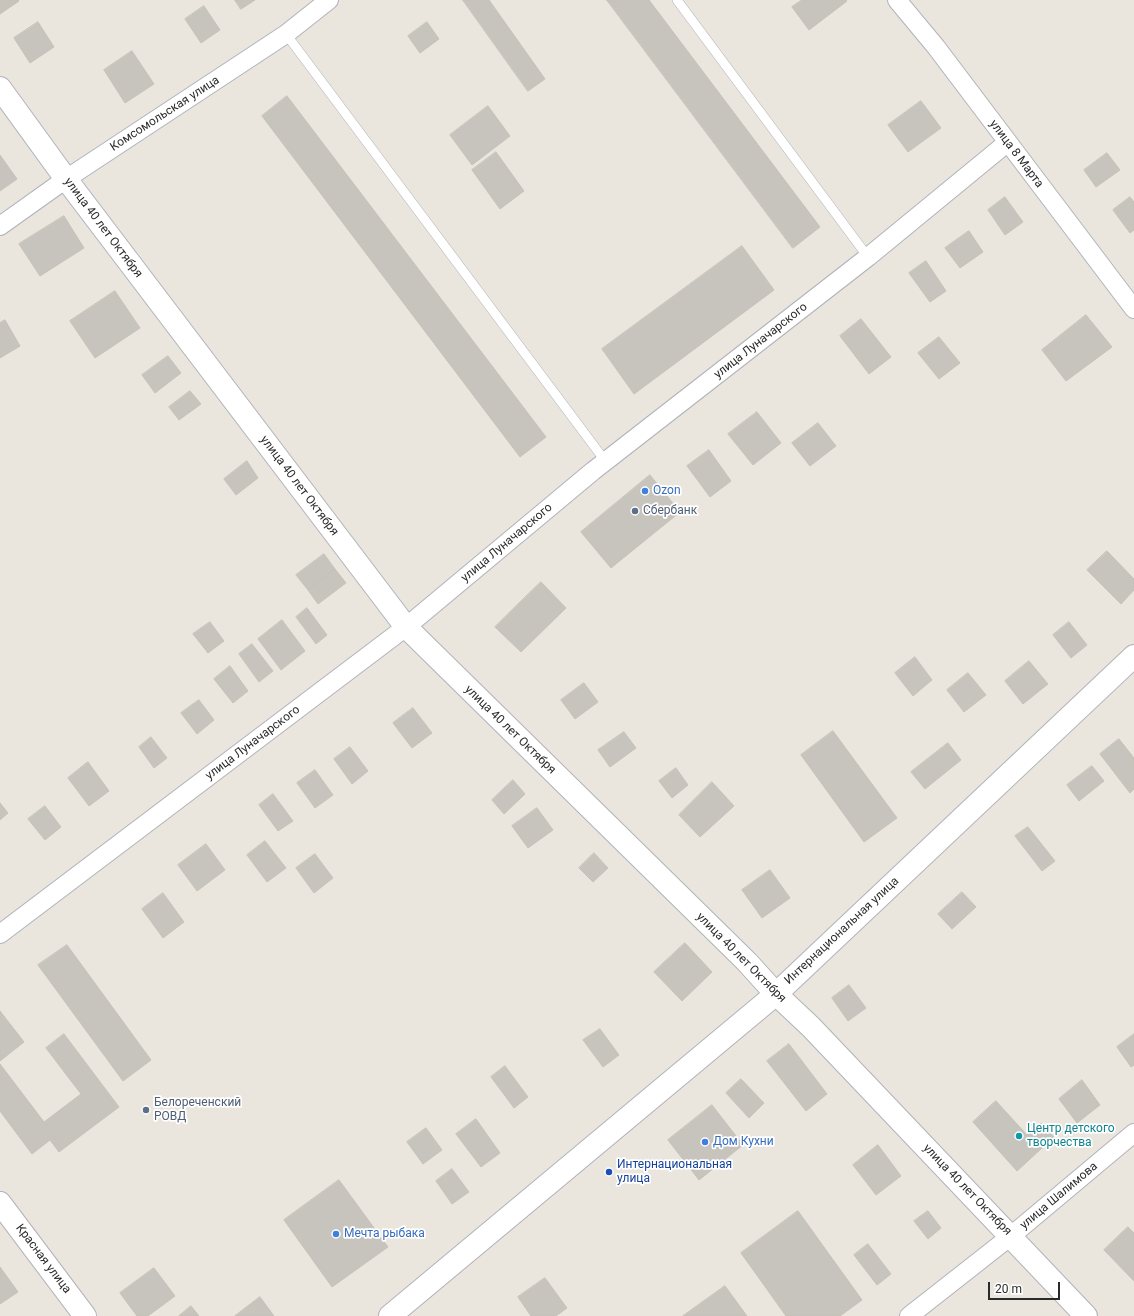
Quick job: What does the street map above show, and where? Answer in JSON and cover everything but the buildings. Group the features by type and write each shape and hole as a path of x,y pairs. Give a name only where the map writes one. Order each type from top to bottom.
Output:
{"street":[{"name":"Комсомольская улица","path":"0,226 66,179 286,34 329,0"},
{"name":"улица 8 Марта","path":"897,0 936,47 1134,309"},
{"name":"улица 40 лет Октября","path":"0,88 66,179 406,627 736,951 776,994 811,1027 1086,1316"},
{"name":"улица Луначарского","path":"0,934 406,627 593,471 868,257 1008,142"},
{"name":"Интернациональная улица","path":"390,1316 776,994 1134,656"},
{"name":"улица Шалимова","path":"908,1316 1011,1236 1134,1133"},
{"name":"Красная улица","path":"0,1203 85,1316"}],"lane":[{"path":"677,0 868,257"},
{"path":"286,34 606,462"}],"place":[{"name":"Ozon","path":"645,491"},
{"name":"Сбербанк","path":"635,511"},
{"name":"Белореченский РОВД","path":"146,1110"},
{"name":"Центр детского творчества","path":"1019,1136"},
{"name":"Дом Кухни","path":"705,1142"},
{"name":"Интернациональная улица","path":"609,1172"},
{"name":"Мечта рыбака","path":"336,1234"}]}
